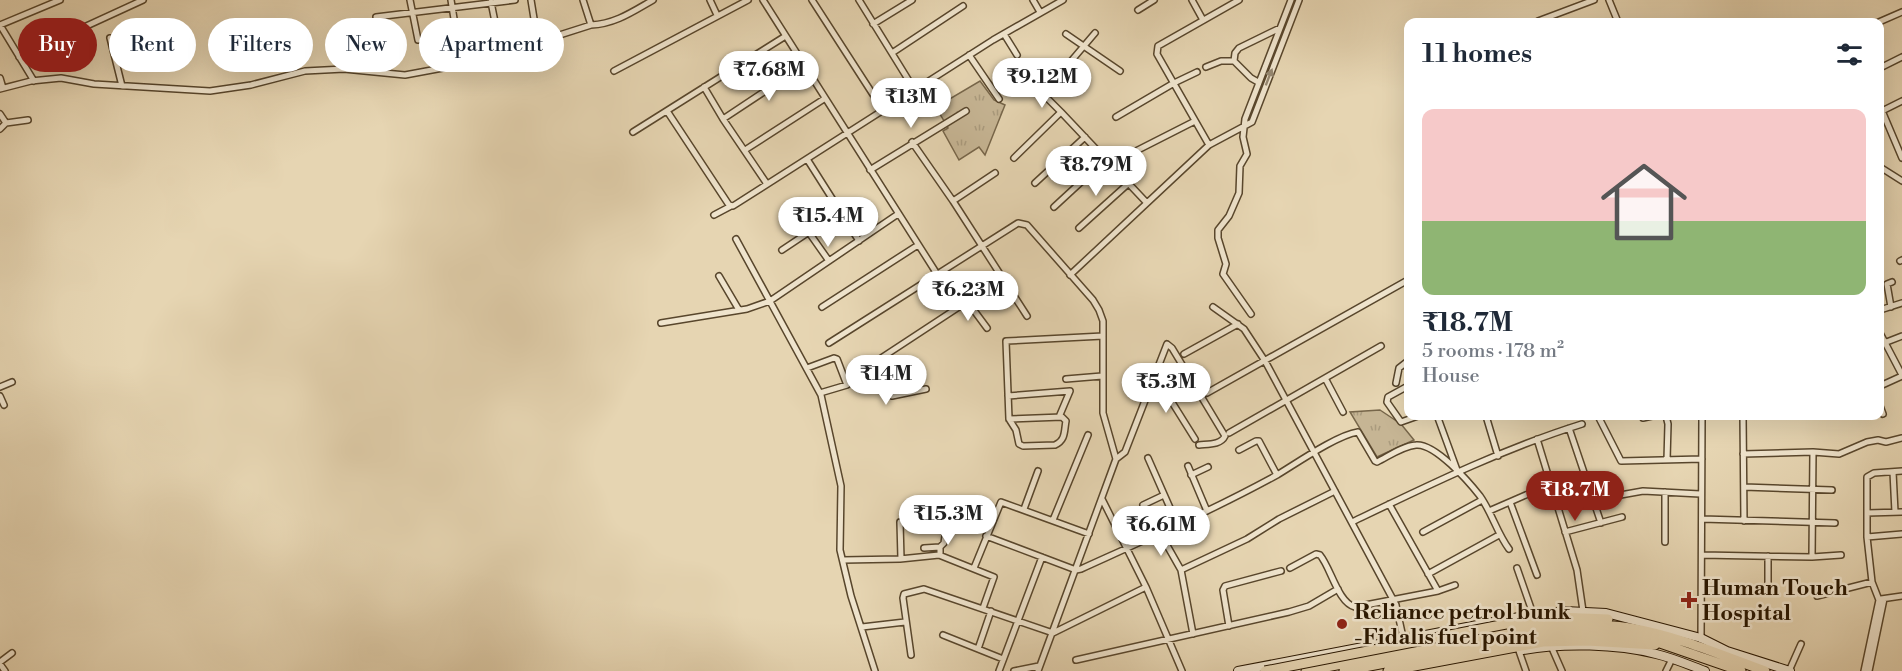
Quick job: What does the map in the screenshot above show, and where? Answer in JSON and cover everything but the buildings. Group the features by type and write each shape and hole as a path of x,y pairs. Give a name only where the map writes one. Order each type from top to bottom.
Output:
{"highway":[{"path":"1265,671 1506,624 1549,618 1592,618 1638,625 1662,634"},
{"path":"1306,671 1524,628 1569,624 1607,625 1646,631 1765,671"},
{"path":"1344,671 1525,636 1585,632 1614,634 1653,641 1741,671"},
{"path":"1388,671 1571,640 1634,645 1660,644"}],"street":[{"path":"18,55 0,25 60,0"},
{"path":"97,21 143,0"},
{"path":"410,0 418,40"},
{"path":"451,0 453,18"},
{"path":"376,17 515,0"},
{"path":"531,0 534,18"},
{"path":"583,0 591,25"},
{"path":"0,78 1,88 61,78 94,84 210,91 251,85 305,71 344,69 405,75 475,62 591,25 616,21 653,0"},
{"path":"710,0 717,15"},
{"path":"614,71 748,0"},
{"path":"763,0 784,37 849,133 937,274"},
{"path":"812,0 883,110"},
{"path":"859,0 914,89"},
{"path":"873,24 912,0"},
{"path":"1034,0 1040,12"},
{"path":"714,215 849,133 969,55 1063,0"},
{"path":"1138,10 1154,0"},
{"path":"1192,0 1203,20"},
{"path":"1209,145 1156,49 1158,45 1239,0"},
{"path":"1546,18 1594,0"},
{"path":"1609,0 1616,18"},
{"path":"1251,314 1223,274 1226,262 1218,233 1220,226 1229,216 1239,193 1240,166 1247,154 1244,128 1258,82 1280,28 1296,1"},
{"path":"1070,275 1209,145 1252,122 1296,1"},
{"path":"491,2 494,18"},
{"path":"892,53 963,6"},
{"path":"1884,20 1902,12"},
{"path":"1234,61 1235,53 1239,48 1280,28"},
{"path":"1043,94 1095,33"},
{"path":"1004,34 1017,55"},
{"path":"1066,34 1120,71"},
{"path":"633,132 784,37"},
{"path":"969,55 999,99"},
{"path":"1884,66 1902,57"},
{"path":"1206,67 1221,61 1234,61 1258,82"},
{"path":"723,119 803,66"},
{"path":"28,72 34,81"},
{"path":"118,72 122,86"},
{"path":"1116,117 1197,72"},
{"path":"704,87 767,184"},
{"path":"1038,89 1147,203"},
{"path":"745,150 825,99"},
{"path":"1884,108 1902,101"},
{"path":"667,111 731,206"},
{"path":"870,170 912,142 966,111"},
{"path":"1014,158 1061,112"},
{"path":"0,114 6,123"},
{"path":"1884,119 1902,158"},
{"path":"0,129 6,123 28,120"},
{"path":"1131,153 1195,121"},
{"path":"1035,183 1085,137"},
{"path":"912,142 982,244 1027,316"},
{"path":"807,159 859,241"},
{"path":"1054,207 1106,159"},
{"path":"1884,169 1902,181"},
{"path":"953,201 994,173"},
{"path":"1079,228 1128,183"},
{"path":"791,207 829,261"},
{"path":"660,323 739,310 770,301 898,214"},
{"path":"829,343 982,244 1017,223 1023,223 1099,310 1103,321 1104,336 1103,413 1116,459"},
{"path":"782,250 809,232"},
{"path":"736,239 820,388 841,486 840,550 851,596 875,671"},
{"path":"822,308 918,245"},
{"path":"719,276 739,310"},
{"path":"926,389 892,396 887,394 869,366 1003,278"},
{"path":"1207,393 1404,282"},
{"path":"1890,307 1887,284 1893,282"},
{"path":"967,301 987,328"},
{"path":"1884,309 1902,303"},
{"path":"1213,307 1238,324 1252,340 1287,400 1396,605 1405,650"},
{"path":"1184,354 1238,324"},
{"path":"1009,419 1065,418 1064,437 1060,443 1023,446 1019,444 1016,430 1009,419 1006,340 1104,336"},
{"path":"1884,384 1902,376 1884,343 1902,336"},
{"path":"1014,671 1039,668 1116,459 1125,452 1167,344 1172,348 1225,435 1216,443 1199,445"},
{"path":"1229,433 1381,346"},
{"path":"807,368 834,358 837,359 847,385 820,388"},
{"path":"1396,382 1399,368 1404,364"},
{"path":"1155,375 1195,439"},
{"path":"1066,379 1102,376"},
{"path":"1325,378 1343,412"},
{"path":"0,387 12,381"},
{"path":"1404,388 1388,397 1387,402 1401,422 1407,420"},
{"path":"1008,396 1070,391 1059,417"},
{"path":"0,396 4,405"},
{"path":"1439,420 1458,471"},
{"path":"1487,420 1498,456"},
{"path":"1600,420 1621,461 1702,459"},
{"path":"1667,420 1667,460"},
{"path":"1701,642 1702,420"},
{"path":"1743,420 1744,521"},
{"path":"1352,522 1458,471 1537,439 1582,424"},
{"path":"1569,428 1601,523"},
{"path":"986,536 1076,570 1178,526 1277,475 1315,452 1358,432 1377,462 1408,446 1419,444 1435,451 1458,471 1482,500 1499,536 1509,549"},
{"path":"1053,520 1088,435"},
{"path":"1743,454 1839,454 1868,442 1878,440 1886,442 1902,438"},
{"path":"1537,439 1577,570 1583,611"},
{"path":"1239,450 1258,441 1277,475"},
{"path":"1812,557 1813,453"},
{"path":"1148,459 1178,526"},
{"path":"1188,466 1207,511"},
{"path":"1191,475 1208,467"},
{"path":"1023,509 1038,471"},
{"path":"1869,671 1881,599 1872,582 1867,537 1867,477 1874,473 1902,471"},
{"path":"1893,472 1895,512"},
{"path":"1489,511 1551,484"},
{"path":"1744,487 1832,490"},
{"path":"1181,570 1247,539 1279,519 1335,491"},
{"path":"1615,496 1643,491 1700,494"},
{"path":"1665,492 1665,542"},
{"path":"1143,505 1164,495"},
{"path":"1102,499 1146,587 1182,671"},
{"path":"1423,532 1482,500"},
{"path":"974,568 1001,502 1089,534"},
{"path":"1510,502 1536,575"},
{"path":"1389,504 1437,591"},
{"path":"1867,513 1902,512"},
{"path":"1565,532 1622,517"},
{"path":"1702,519 1834,523"},
{"path":"900,522 901,559"},
{"path":"940,555 947,522"},
{"path":"1161,533 1181,570 1193,633"},
{"path":"1867,537 1902,534"},
{"path":"1428,574 1499,536"},
{"path":"924,548 940,547"},
{"path":"1290,568 1316,554 1320,555 1338,589 1349,605 1355,607 1437,591 1455,585"},
{"path":"843,560 901,559 940,555 994,577 983,608"},
{"path":"1702,555 1812,557 1841,555"},
{"path":"1768,556 1768,586"},
{"path":"999,671 1042,557"},
{"path":"1517,568 1533,614"},
{"path":"1229,626 1223,590 1225,586 1281,571"},
{"path":"1817,596 1872,582"},
{"path":"911,655 905,622 904,594 924,589 1053,633 1146,587"},
{"path":"1076,660 1309,606 1338,589"},
{"path":"1881,599 1902,596"},
{"path":"1864,671 1881,599"},
{"path":"978,649 992,611"},
{"path":"1238,671 1533,614 1583,611 1633,618 1790,671 1801,644"},
{"path":"862,627 905,622"},
{"path":"943,634 1004,659"},
{"path":"1657,654 1660,644"},
{"path":"1551,646 1562,671"},
{"path":"1412,671 1515,649 1551,646 1598,647 1657,654 1705,671"},
{"path":"1515,649 1526,671"},
{"path":"5,671 0,663 12,653"},
{"path":"1666,671 1672,659"}],"green space":[{"path":"980,81 994,100 1005,105 985,155 979,147 959,160 943,131 948,128 936,107"},
{"path":"1380,410 1401,424 1414,440 1377,457 1350,412"}],"place":[{"name":"Human Touch Hospital","path":"1689,600"},
{"name":"Reliance petrol bunk -Fidalis fuel point","path":"1342,624"}]}
